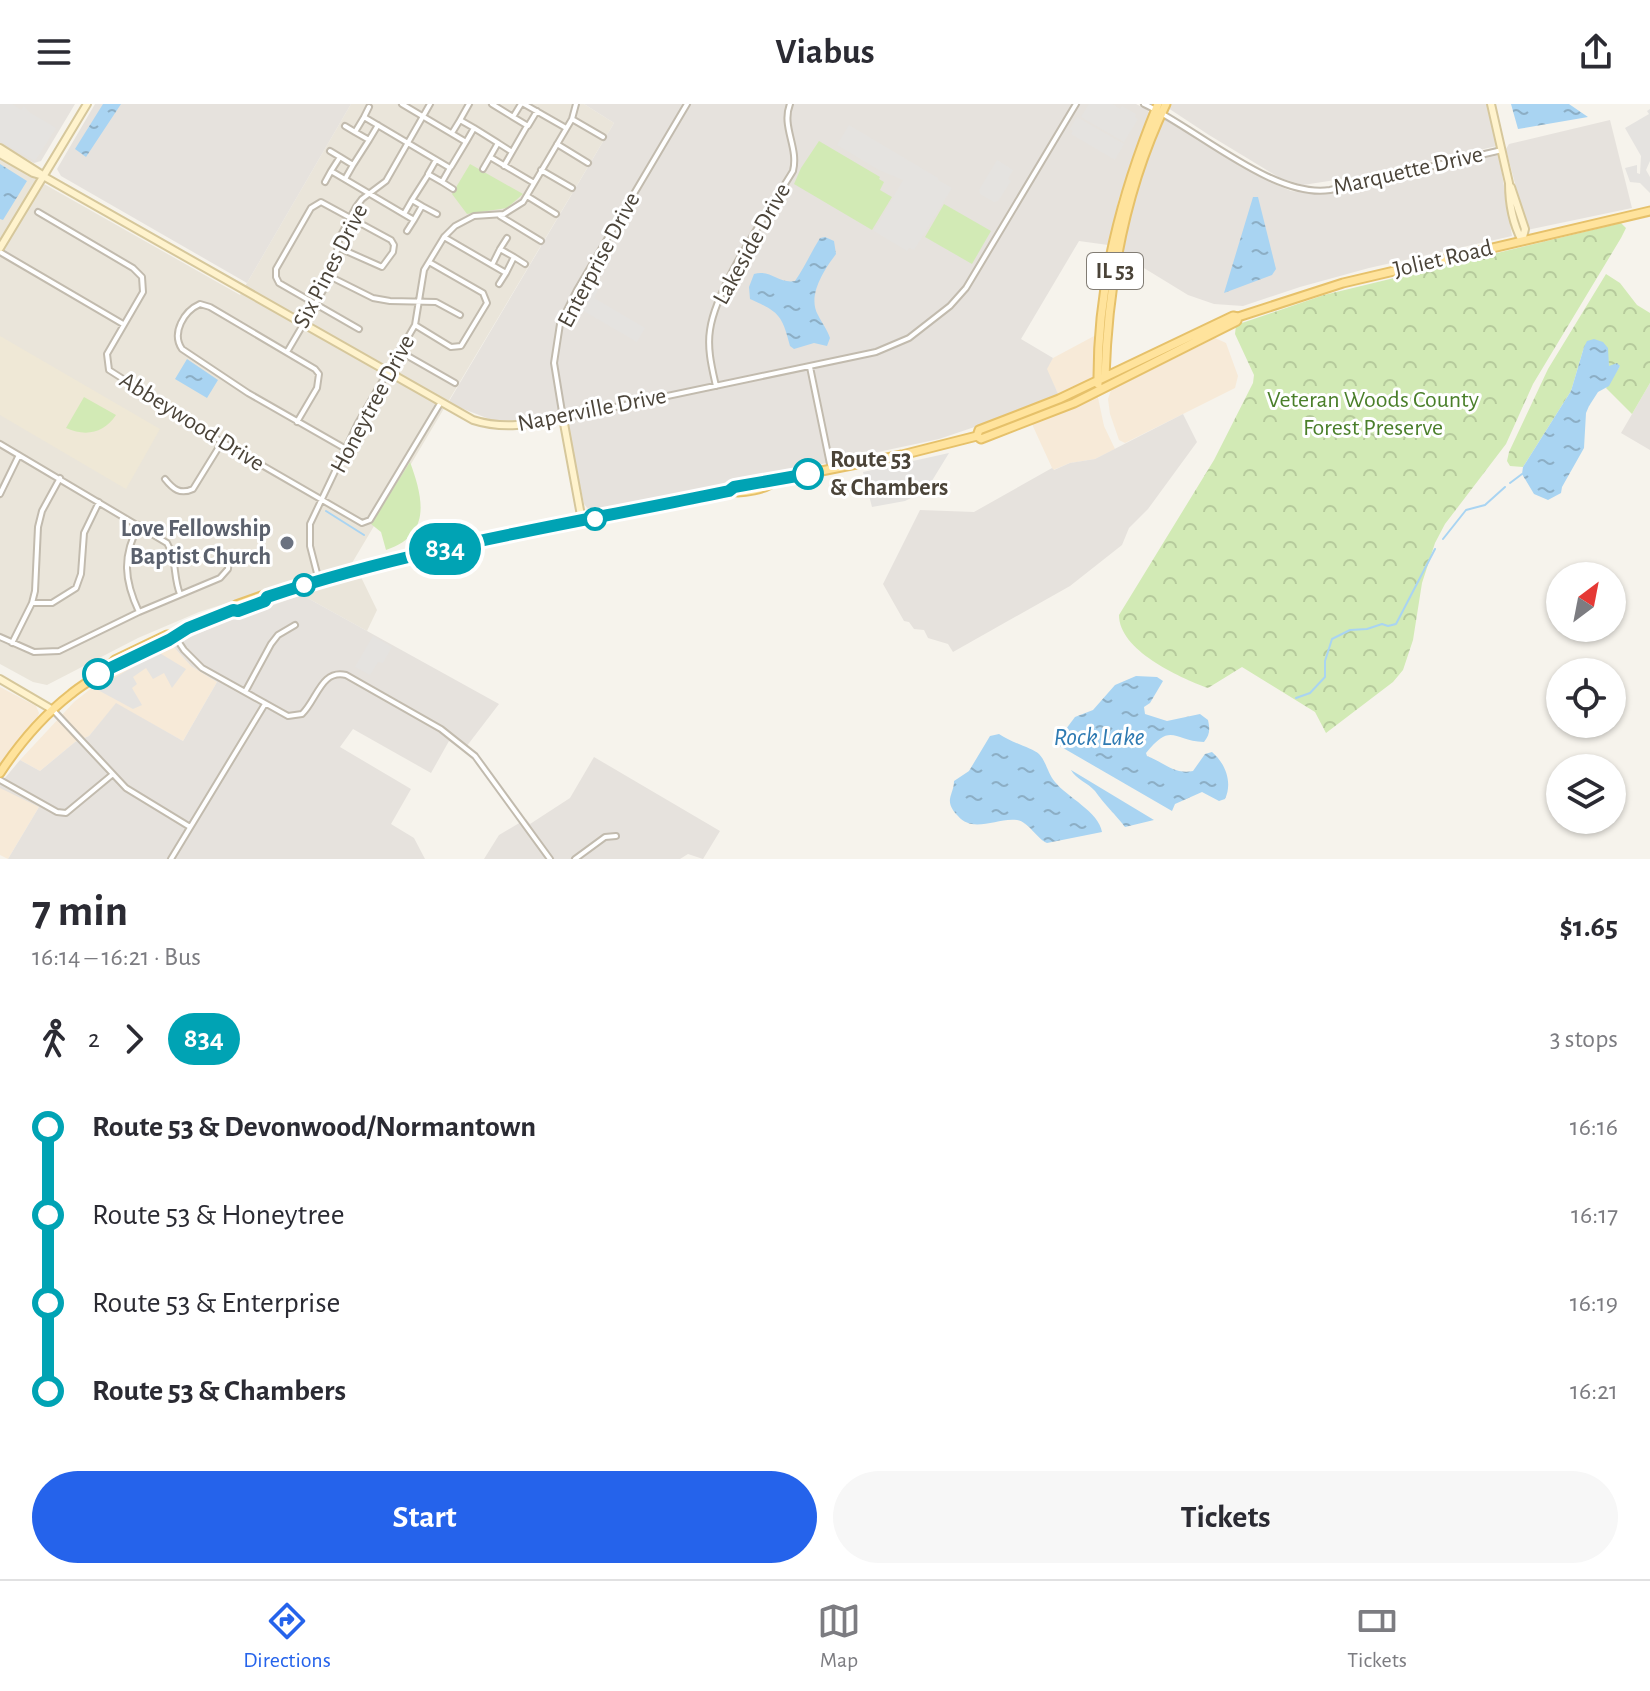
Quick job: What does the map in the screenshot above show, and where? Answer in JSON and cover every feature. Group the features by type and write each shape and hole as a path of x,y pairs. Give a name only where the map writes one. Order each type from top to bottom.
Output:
{"main road":[{"name":"IL 53","path":"1101,389 1122,232 1159,109 1166,104"},
{"name":"Joliet Road","path":"977,436 979,430 1047,404 1233,316 1343,283 1650,211"},
{"name":"Joliet Road","path":"0,773 53,710 70,694 110,667 118,666 174,635 233,610 265,601 267,597 397,560 729,491 734,487 773,478 776,480 831,469 977,436 981,439 1019,426 1101,389 1237,321 1238,317"}],"street":[{"path":"87,104 0,250 123,324"},
{"path":"402,104 466,142"},
{"name":"Six Pines Drive","path":"287,352 331,277 337,247 351,217 362,199 386,181 430,104"},
{"path":"452,133 469,104"},
{"path":"492,104 528,126"},
{"path":"513,117 523,104 566,128"},
{"name":"Honeytree Drive","path":"319,581 309,535 310,524 346,449 415,325 423,276 429,262 444,237 455,226 467,218 514,209 527,196 572,119 576,104"},
{"name":"Enterprise Drive","path":"582,521 554,363 561,323 577,290 687,104"},
{"name":"Lakeside Drive","path":"716,386 710,350 714,312 723,290 793,171 795,155 785,116 790,104"},
{"name":"Naperville Drive","path":"0,151 473,420 500,426 519,426 810,367 883,349 909,338 950,306 977,273 1076,104"},
{"name":"Marquette Drive","path":"1144,104 1159,109 1277,182 1307,190 1330,190 1502,150"},
{"path":"1491,104 1509,183 1525,229 1522,241"},
{"path":"355,132 369,107"},
{"path":"504,166 537,111"},
{"path":"364,117 450,168"},
{"path":"572,119 603,137"},
{"path":"460,120 512,152"},
{"path":"345,179 378,125"},
{"path":"345,126 369,140"},
{"path":"442,182 474,128"},
{"path":"483,169 498,143"},
{"path":"557,144 588,163"},
{"path":"330,151 353,165"},
{"path":"325,182 340,157"},
{"path":"490,157 534,183"},
{"path":"404,214 436,160"},
{"path":"541,170 572,188"},
{"path":"331,171 414,220"},
{"path":"428,174 453,189"},
{"path":"527,196 556,214"},
{"path":"412,200 437,214"},
{"path":"337,247 377,267 387,263 394,245 391,240 327,204 315,203 276,269 276,277 279,283 359,329"},
{"path":"407,231 422,206"},
{"name":"Abbeywood Drive","path":"38,212 144,275 143,292 107,354 109,370 222,442 366,523 441,402"},
{"path":"498,214 541,241"},
{"path":"444,237 506,273"},
{"path":"492,265 507,238"},
{"path":"500,249 525,264"},
{"path":"499,284 514,257"},
{"path":"415,325 451,347 461,346 487,301 483,293 429,262"},
{"path":"331,277 373,298 436,302 460,315"},
{"path":"297,422 317,388 319,374 310,365 210,307 200,304 190,309 178,330 178,342 182,349 248,393 297,422 346,449"},
{"path":"399,351 455,383"},
{"path":"810,367 831,469"},
{"path":"165,479 178,492 193,489 222,442"},
{"path":"0,444 167,543 172,552 174,576 180,594"},
{"path":"0,494 19,455"},
{"path":"12,643 35,591 38,527 42,511 60,478"},
{"path":"32,603 52,603 76,588 81,574 84,533 99,502"},
{"path":"139,525 127,552 129,587 139,612"},
{"path":"0,637 34,652 59,651 139,612 220,578 228,569 229,558"},
{"path":"245,692 278,635 295,625"},
{"path":"174,635 193,660 288,716 302,714 330,675 346,675 441,729 475,756 550,859"},
{"path":"0,679 53,710 134,794 190,827"},
{"path":"171,859 265,704"},
{"path":"0,780 57,812 66,813 113,774"},
{"path":"575,859 605,837 616,836"}],"shaded area":[{"path":"0,104 75,104 41,161 34,163 0,145"},
{"path":"0,104 12,104 21,110 24,106 56,128 35,161 0,141"},
{"path":"95,104 351,104 247,283 61,176 57,169"},
{"path":"351,104 584,104 614,123 352,563 199,612 138,638 47,685 33,682 0,664 0,159 240,295"},
{"path":"584,104 1136,104 1148,110 1150,116 1119,198 1108,245 1079,241 1021,339 1053,358 1047,369 1059,396 939,439 596,512 584,504 567,426 552,414 515,421 492,420 448,403 614,123"},
{"path":"1089,104 1112,104 1120,109 1122,106 1136,114 1138,119 1124,142 1081,117"},
{"path":"1170,104 1487,104 1497,146 1374,174 1303,185 1280,178 1209,135 1168,108"},
{"path":"1650,109 1650,161 1646,170 1650,177 1650,193 1640,183 1630,182 1625,168 1637,165 1637,173 1640,174 1641,156 1625,128 1649,114 1647,111"},
{"path":"1077,117 1124,144 1115,160 1071,134 1073,131 1070,129"},
{"path":"1162,118 1272,183 1291,191 1315,194 1334,193 1499,155 1512,236 1369,268 1243,306 1214,304 1188,295 1121,254 1140,177"},
{"path":"1610,120 1632,208 1527,230 1506,149 1509,144"},
{"path":"849,125 952,188 914,250 909,248 907,251 874,231 903,180 879,170 837,145"},
{"path":"997,160 1013,170 1008,179 1011,181 998,201 994,202 980,194 979,190"},
{"path":"592,285 599,288 594,298 645,328 637,342 582,310 579,306"},
{"path":"1096,335 1093,378 1059,396 1046,369 1053,358"},
{"path":"0,336 160,429 126,489 0,415"},
{"path":"1215,338 1226,343 1238,376 1235,388 1125,443 1119,440 1110,414 1108,399 1111,390"},
{"path":"1650,383 1650,450 1621,433"},
{"path":"1097,393 1104,426 1115,449 1095,459 1070,463 1053,470 1031,422"},
{"path":"1183,414 1197,442 1148,509 1129,528 1122,545 1070,586 953,652 948,644 928,638 924,630 914,629 904,621 883,584 920,510 974,512 1052,468 1095,459"},
{"path":"949,453 930,484 915,496 872,507 863,472"},
{"path":"360,575 377,610 367,631 302,595"},
{"path":"302,595 499,704 463,751 449,741 431,773 353,729 340,747 411,789 391,824 414,838 425,859 8,859 39,807 0,788 20,760 40,771 75,742 89,736 116,703 183,741 217,682 191,666 172,645 225,622"},
{"path":"373,636 392,647 383,663 378,662 370,675 355,667"},
{"path":"172,645 191,666 217,682 183,741 116,704 89,736 75,742 40,771 20,760 74,702 93,687 118,670"},
{"path":"158,652 186,669 172,688 164,673 153,679 146,668 133,677 137,684 132,688 142,705 133,709 96,689"},
{"path":"0,687 36,706 39,713 0,763"},
{"path":"594,757 720,831 703,859 688,854 680,859 484,859 499,835 526,819 530,824 570,798"},
{"path":"0,788 39,807 8,859 0,855"}],"green space":[{"path":"819,141 884,182 880,190 892,197 872,230 794,184"},
{"path":"470,164 523,194 507,208 467,214 452,194"},
{"path":"944,204 991,231 972,264 925,237"},
{"name":"Veteran Woods County Forest Preserve","path":"1621,223 1626,228 1621,238 1533,384 1506,444 1445,524 1435,543 1422,583 1413,640 1403,670 1393,682 1326,733 1315,712 1242,667 1208,688 1152,660 1129,640 1119,615 1214,460 1253,383 1254,375 1235,334 1236,325 1324,295"},
{"path":"1606,274 1620,283 1637,305 1650,313 1650,383 1632,414 1606,388 1620,366 1609,366 1608,361 1584,347 1571,391 1523,467 1510,466 1507,461 1509,452 1548,369"},
{"path":"84,397 116,415 106,426 94,432 66,428"},
{"path":"410,462 420,503 417,526 401,543 386,550 381,532 371,524"}],"water":[{"path":"103,104 121,104 86,157 75,149"},
{"path":"1511,104 1569,104 1588,117 1518,129"},
{"path":"0,164 27,181 3,220 0,219"},
{"path":"1253,197 1258,197 1276,269 1272,275 1224,293"},
{"path":"820,238 834,241 836,254 822,275 814,300 830,338 827,346 814,343 794,349 778,316 750,299 749,287 754,274 760,273 795,281"},
{"path":"1594,339 1608,348 1609,366 1617,363 1620,366 1609,386 1598,392 1589,406 1584,448 1561,493 1548,500 1534,494 1522,474 1523,467 1571,391 1587,341"},
{"path":"187,359 218,380 207,398 175,379"},
{"name":"Rock Lake","path":"1136,676 1157,677 1163,681 1150,703 1144,707 1145,714 1167,721 1200,714 1208,720 1209,726 1204,742 1168,735 1155,743 1146,753 1147,756 1175,770 1187,772 1193,771 1205,754 1212,752 1226,773 1228,786 1225,799 1219,801 1202,792 1175,804 1172,811 1058,745 1057,741 1075,717 1093,710 1115,685"},
{"path":"999,734 1039,754 1055,782 1089,811 1102,832 1047,843 1017,820 971,824 958,816 950,802 954,781 969,771 990,736"},
{"path":"1071,770 1154,820 1125,827 1095,791"}],"waterway":[{"path":"1510,483 1522,474"},
{"path":"1443,539 1466,510 1485,505 1505,487"},
{"path":"326,511 364,535"},
{"path":"1296,698 1310,693 1325,677 1325,661 1332,639 1350,630 1396,624 1435,549"}],"bus line":[{"name":"834","path":"98,674 211,619 343,573 729,491 734,487 773,478 808,474"}],"place":[{"name":"Route 53 & Chambers","path":"808,474"},
{"name":"Love Fellowship Baptist Church","path":"287,543"}]}
